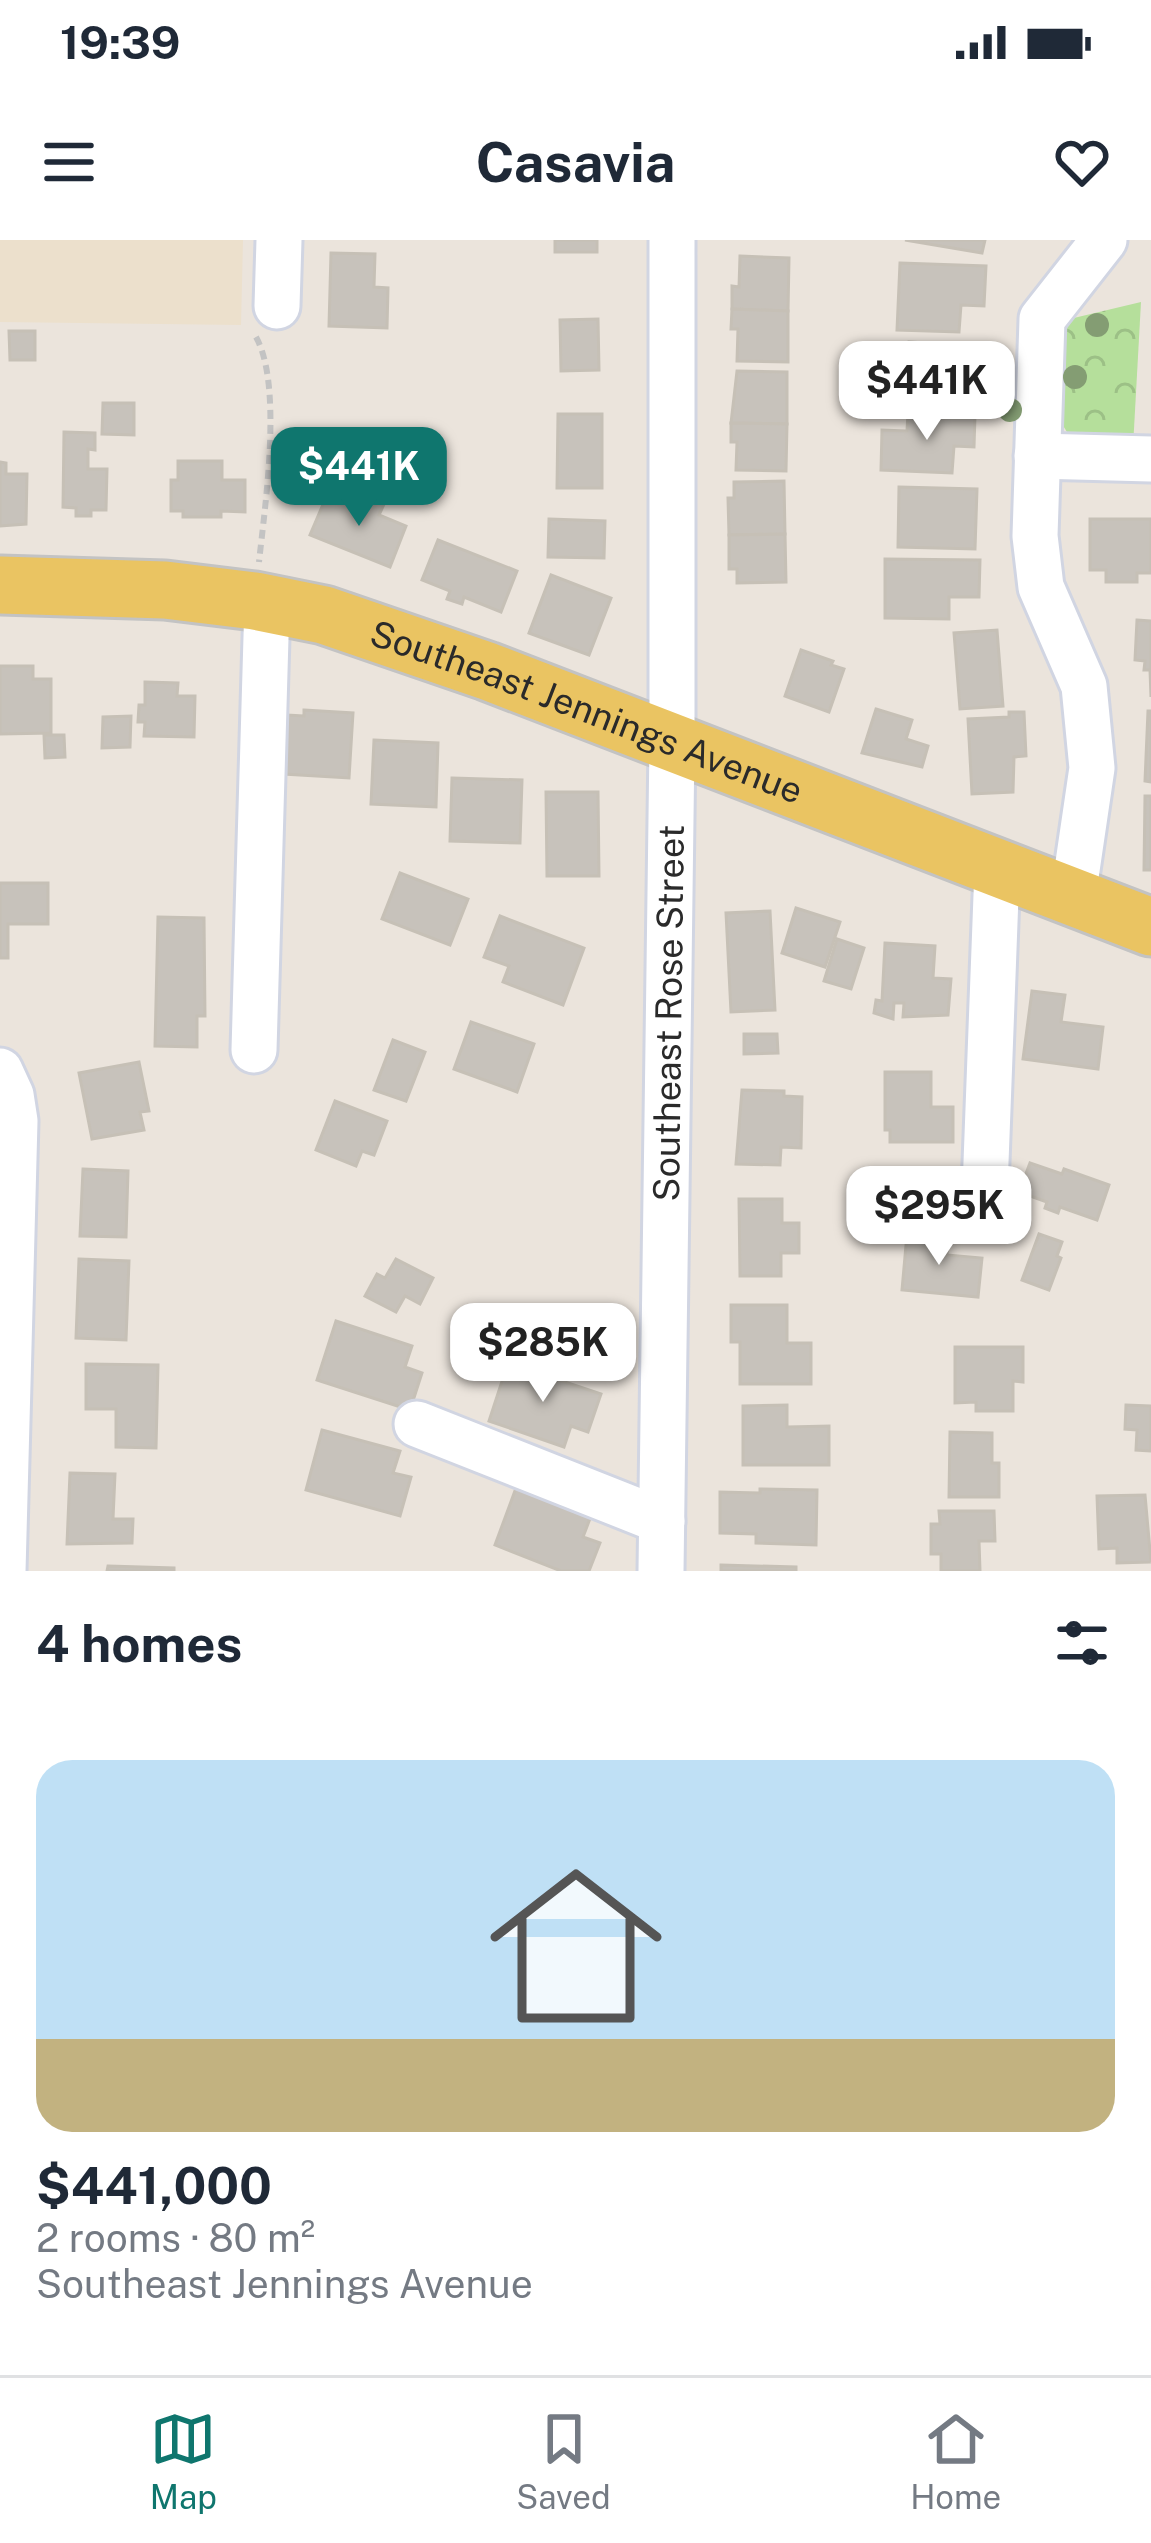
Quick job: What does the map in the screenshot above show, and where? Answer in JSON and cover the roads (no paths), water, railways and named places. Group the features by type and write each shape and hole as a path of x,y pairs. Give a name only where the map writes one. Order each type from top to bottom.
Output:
{"main road":[{"name":"Southeast Jennings Avenue","path":"0,585 165,590 324,615 422,648 1151,927"}],"street":[{"path":"277,306 279,240"},
{"name":"Southeast Rose Street","path":"661,1571 672,743 672,240"},
{"path":"1072,896 1092,769 1078,669 1040,586 1035,536 1042,320 1101,246"},
{"path":"1037,456 1151,459"},
{"path":"254,1050 261,602"},
{"path":"985,1189 997,868"},
{"path":"0,1071 11,1095 15,1121 3,1571"},
{"path":"417,1424 662,1521"}]}
